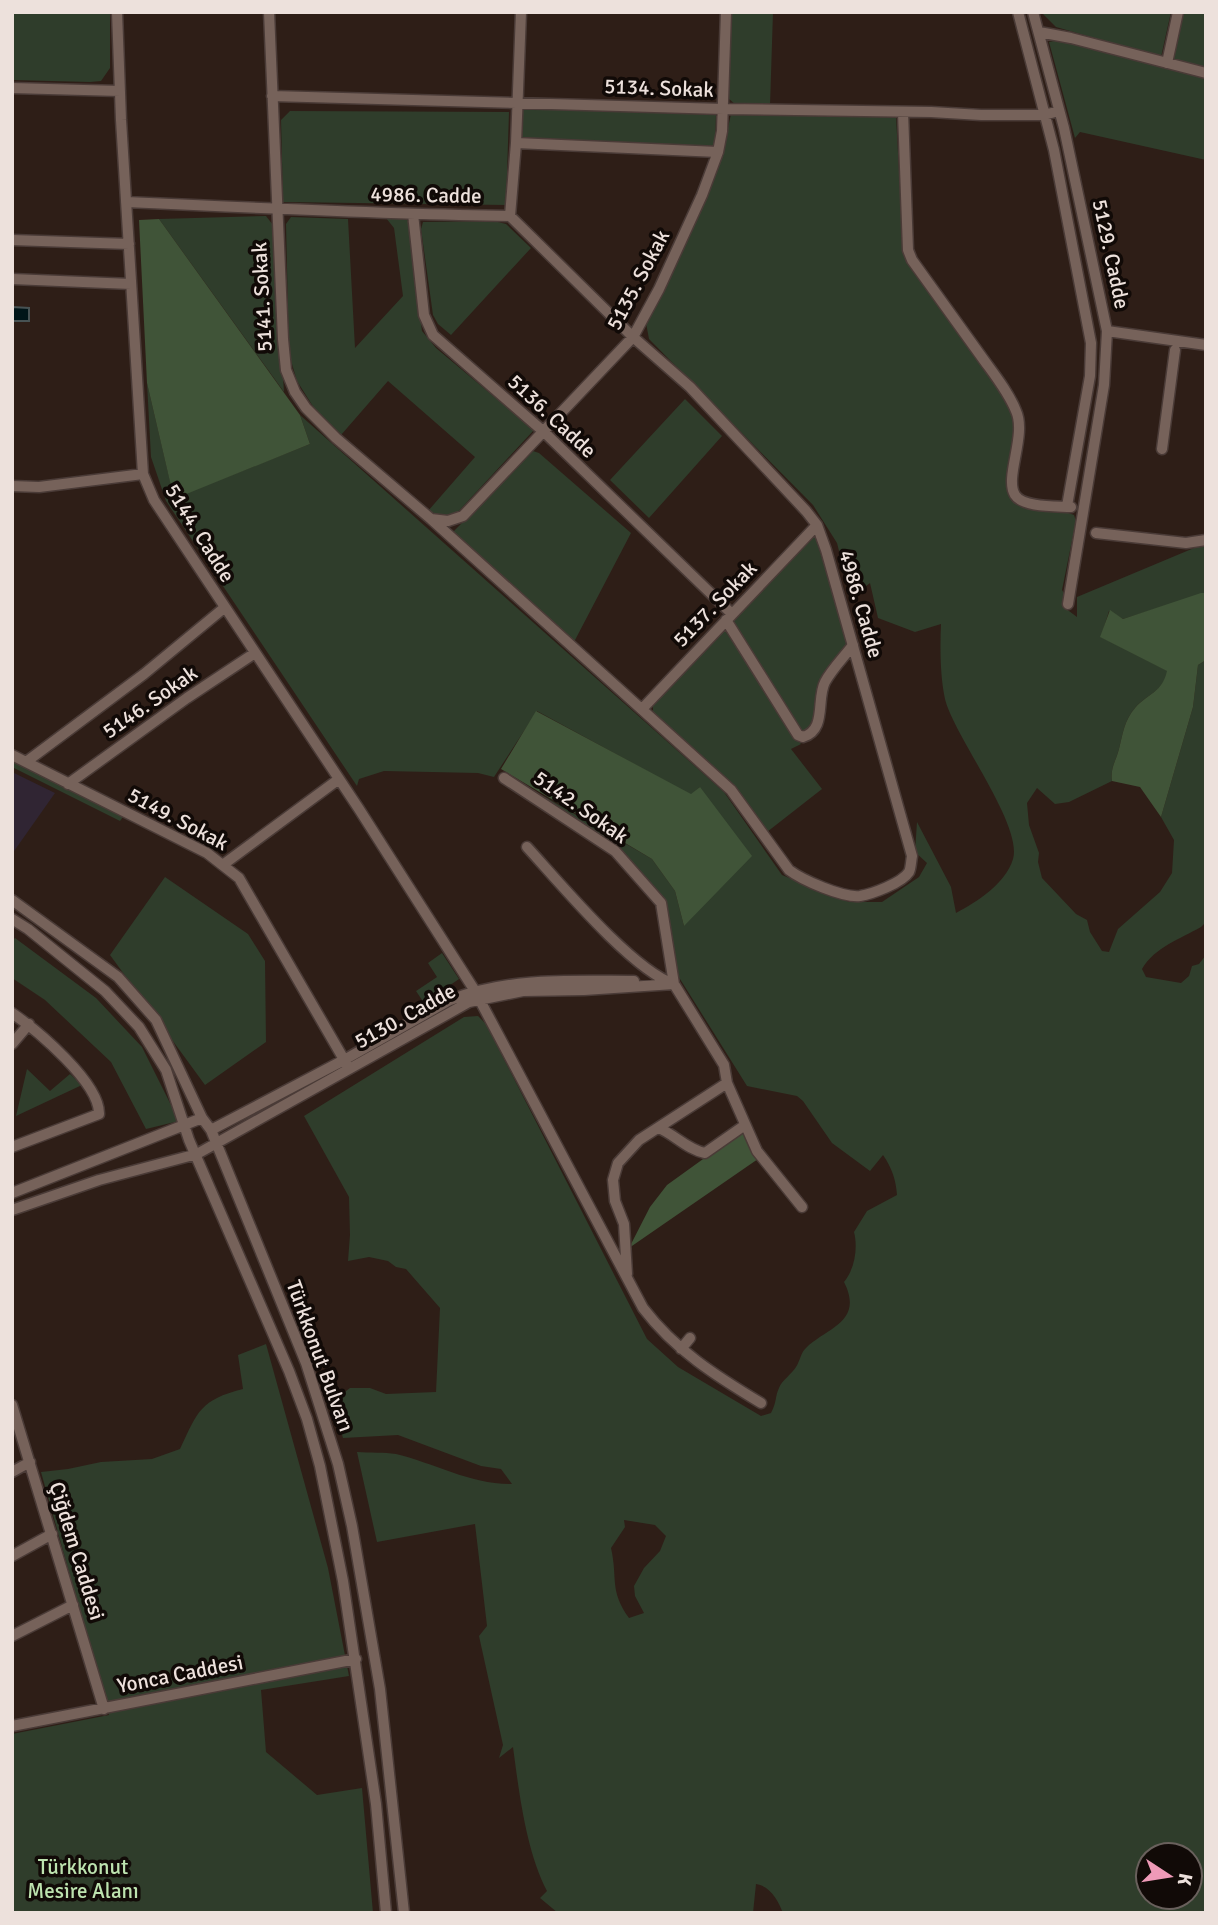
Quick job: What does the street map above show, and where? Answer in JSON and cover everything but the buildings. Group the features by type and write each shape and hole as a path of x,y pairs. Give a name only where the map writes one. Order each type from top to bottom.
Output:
{"street":[{"name":"5144. Cadde","path":"117,12 143,474 154,500 340,779 477,995 628,1281 655,1323 710,1373 761,1404"},
{"name":"5141. Sokak","path":"269,12 282,339 286,370 295,392 306,408 336,438 431,519"},
{"path":"510,216 516,143 520,12"},
{"name":"5135. Sokak","path":"431,519 448,521 463,516 633,337 659,289 702,195 718,152 723,109 726,12"},
{"name":"5129. Cadde","path":"1018,12 1067,212 1092,356 1067,506"},
{"name":"5129. Cadde","path":"1034,12 1059,111 1107,331 1104,385 1068,604"},
{"path":"1167,63 1178,12"},
{"path":"1039,32 1206,73"},
{"path":"12,88 120,91"},
{"name":"5134. Sokak","path":"272,96 981,116 1044,115 1059,111"},
{"path":"903,112 908,250 912,260 1017,411 1020,429 1013,494 1018,499 1031,503 1085,508"},
{"path":"516,143 718,152"},
{"name":"4986. Cadde","path":"126,202 510,216 633,337 711,408 817,525 912,856 909,872 895,884 860,896 848,895 799,877 789,870 731,790 431,519"},
{"name":"5136. Cadde","path":"413,214 424,315 433,335 544,432 729,617 799,735 808,736 819,718 824,684 853,645"},
{"path":"12,240 129,244"},
{"path":"12,279 131,284"},
{"path":"1107,331 1206,345"},
{"path":"1161,449 1175,350"},
{"path":"12,486 39,487 143,474"},
{"name":"5137. Sokak","path":"642,709 817,525"},
{"path":"1096,533 1186,543 1206,540"},
{"path":"26,762 145,674 224,608"},
{"name":"5146. Sokak","path":"68,784 187,698 256,653"},
{"name":"5149. Sokak","path":"12,755 224,864 239,878 347,1065"},
{"name":"5142. Sokak","path":"505,778 614,851 661,903 674,985"},
{"path":"224,864 340,779"},
{"path":"527,847 626,951 662,980 674,985 724,1065 727,1083 757,1151 802,1207"},
{"name":"Türkkonut Bulvarı","path":"12,900 118,978 156,1020 202,1118 211,1130 306,1363 338,1464 352,1526 380,1689 404,1913"},
{"name":"Türkkonut Bulvarı","path":"14,924 105,991 139,1027 166,1070 184,1125 289,1371 307,1419 333,1522 376,1804 386,1913"},
{"name":"5130. Cadde","path":"211,1130 347,1065 477,995 527,982 662,980"},
{"name":"5130. Cadde","path":"477,995 674,985"},
{"path":"12,1013 29,1024 87,1082 99,1109 99,1114 12,1147"},
{"path":"12,1044 29,1024"},
{"name":"5130. Cadde","path":"12,1210 99,1180 197,1154 347,1065"},
{"path":"628,1281 624,1224 615,1200 613,1180 618,1163 627,1151 727,1083"},
{"path":"12,1193 202,1118"},
{"path":"659,1128 673,1134 696,1152 705,1153 745,1125"},
{"path":"681,1349 690,1338"},
{"name":"Çiğdem Caddesi","path":"12,1405 104,1709"},
{"path":"12,1472 30,1462"},
{"path":"12,1556 52,1534"},
{"path":"12,1636 74,1605"},
{"name":"Yonca Caddesi","path":"12,1726 356,1659"}],"shaded area":[{"path":"12,307 29,308 29,321 12,321"},
{"path":"12,772 55,793 12,854"}],"green space":[{"path":"12,12 110,12 110,68 101,81 12,80"},
{"path":"730,12 773,12 770,106 736,105 728,98"},
{"path":"1041,12 1171,12 1161,57 1056,27"},
{"path":"1184,12 1206,12 1206,69 1173,62"},
{"path":"1063,39 1206,77 1206,160 1080,132 1075,138 1049,42"},
{"path":"523,108 716,115 715,147 521,140"},
{"path":"290,111 509,112 506,205 283,202 281,120"},
{"path":"731,114 896,116 903,245 1011,405 1017,424 1007,479 1010,498 1023,507 1074,515 1076,521 1062,590 1065,595 1065,608 1077,617 1077,597 1206,543 1206,593 1123,619 1109,611 1101,637 1168,671 1162,684 1135,708 1128,718 1113,768 1112,781 1069,802 1055,804 1037,788 1027,803 1029,825 1039,853 1042,878 1076,914 1087,920 1090,932 1102,951 1109,952 1118,929 1160,892 1172,873 1174,840 1161,817 1193,707 1198,665 1206,660 1206,922 1161,949 1142,969 1146,977 1181,983 1189,976 1192,966 1199,964 1206,955 1206,1913 783,1913 773,1894 756,1884 753,1913 558,1913 540,1898 547,1891 529,1840 513,1747 499,1758 503,1745 479,1636 487,1626 475,1524 377,1542 357,1452 396,1454 482,1481 512,1484 501,1469 481,1466 398,1435 343,1438 334,1408 337,1398 350,1388 370,1388 386,1394 436,1392 440,1308 406,1269 369,1257 348,1261 349,1197 304,1116 464,1017 478,1016 486,1024 647,1339 678,1367 761,1416 771,1413 780,1385 796,1367 804,1350 847,1315 849,1295 844,1282 855,1258 854,1232 867,1211 897,1195 896,1184 883,1155 870,1171 832,1143 797,1096 747,1086 675,971 663,899 617,848 540,794 652,859 675,891 684,926 700,787 691,795 537,711 494,777 478,773 384,771 359,779 357,786 166,501 151,457 147,383 174,498 310,444 300,415 724,792 782,875 849,902 882,902 919,877 927,863 915,852 917,822 951,887 956,913 981,897 1004,876 1013,859 1013,844 998,803 945,699 941,624 915,632 878,618 870,583 851,598 837,543 813,505 649,339 646,323 722,155","holes":["624,1520 655,1525 666,1536 660,1551 644,1568 634,1586 635,1596 644,1613 629,1618 616,1592 611,1548 625,1527"]},
{"path":"266,216 273,225 284,392 159,219"},
{"path":"291,217 348,219 355,348 403,296 394,228 386,218 406,218 409,222 422,331 436,348 534,430 456,514 443,516 428,511 475,457 388,381 341,435 314,408 297,381 289,354 286,224"},
{"path":"159,219 300,415 310,444 174,499 147,383 139,220"},
{"path":"494,221 506,224 531,248 451,335 438,324 433,315 421,229 423,222"},
{"path":"685,399 722,436 649,518 610,480"},
{"path":"533,451 539,453 631,533 574,642 453,532"},
{"path":"815,536 849,643 807,731 801,731 732,621"},
{"path":"1206,593 1206,660 1198,665 1193,707 1161,817 1140,787 1112,781 1112,776 1128,718 1140,703 1162,684 1167,671 1100,637 1110,610 1123,619"},
{"path":"724,629 801,744 791,749 822,789 767,832 653,715 653,705"},
{"path":"536,711 691,794 700,787 752,856 684,926 675,891 652,859 501,769"},
{"path":"12,760 123,817 120,821 12,767"},
{"path":"165,877 248,934 265,961 266,1042 205,1085 110,955"},
{"path":"15,938 96,998 142,1047 179,1121 146,1129 111,1062 45,1000 12,978 12,941"},
{"path":"442,953 459,979 424,1003 416,991 437,977 428,963"},
{"path":"27,1069 50,1091 70,1074 82,1085 16,1116"},
{"path":"742,1131 758,1159 629,1248 650,1207 667,1185"},
{"name":"Türkkonut Mesire Alanı","path":"266,1344 328,1568 349,1676 261,1690 266,1752 317,1795 362,1788 373,1913 12,1913 12,1734 109,1715 41,1472 101,1462 152,1459 180,1449 202,1409 218,1398 243,1389 238,1355"}]}
